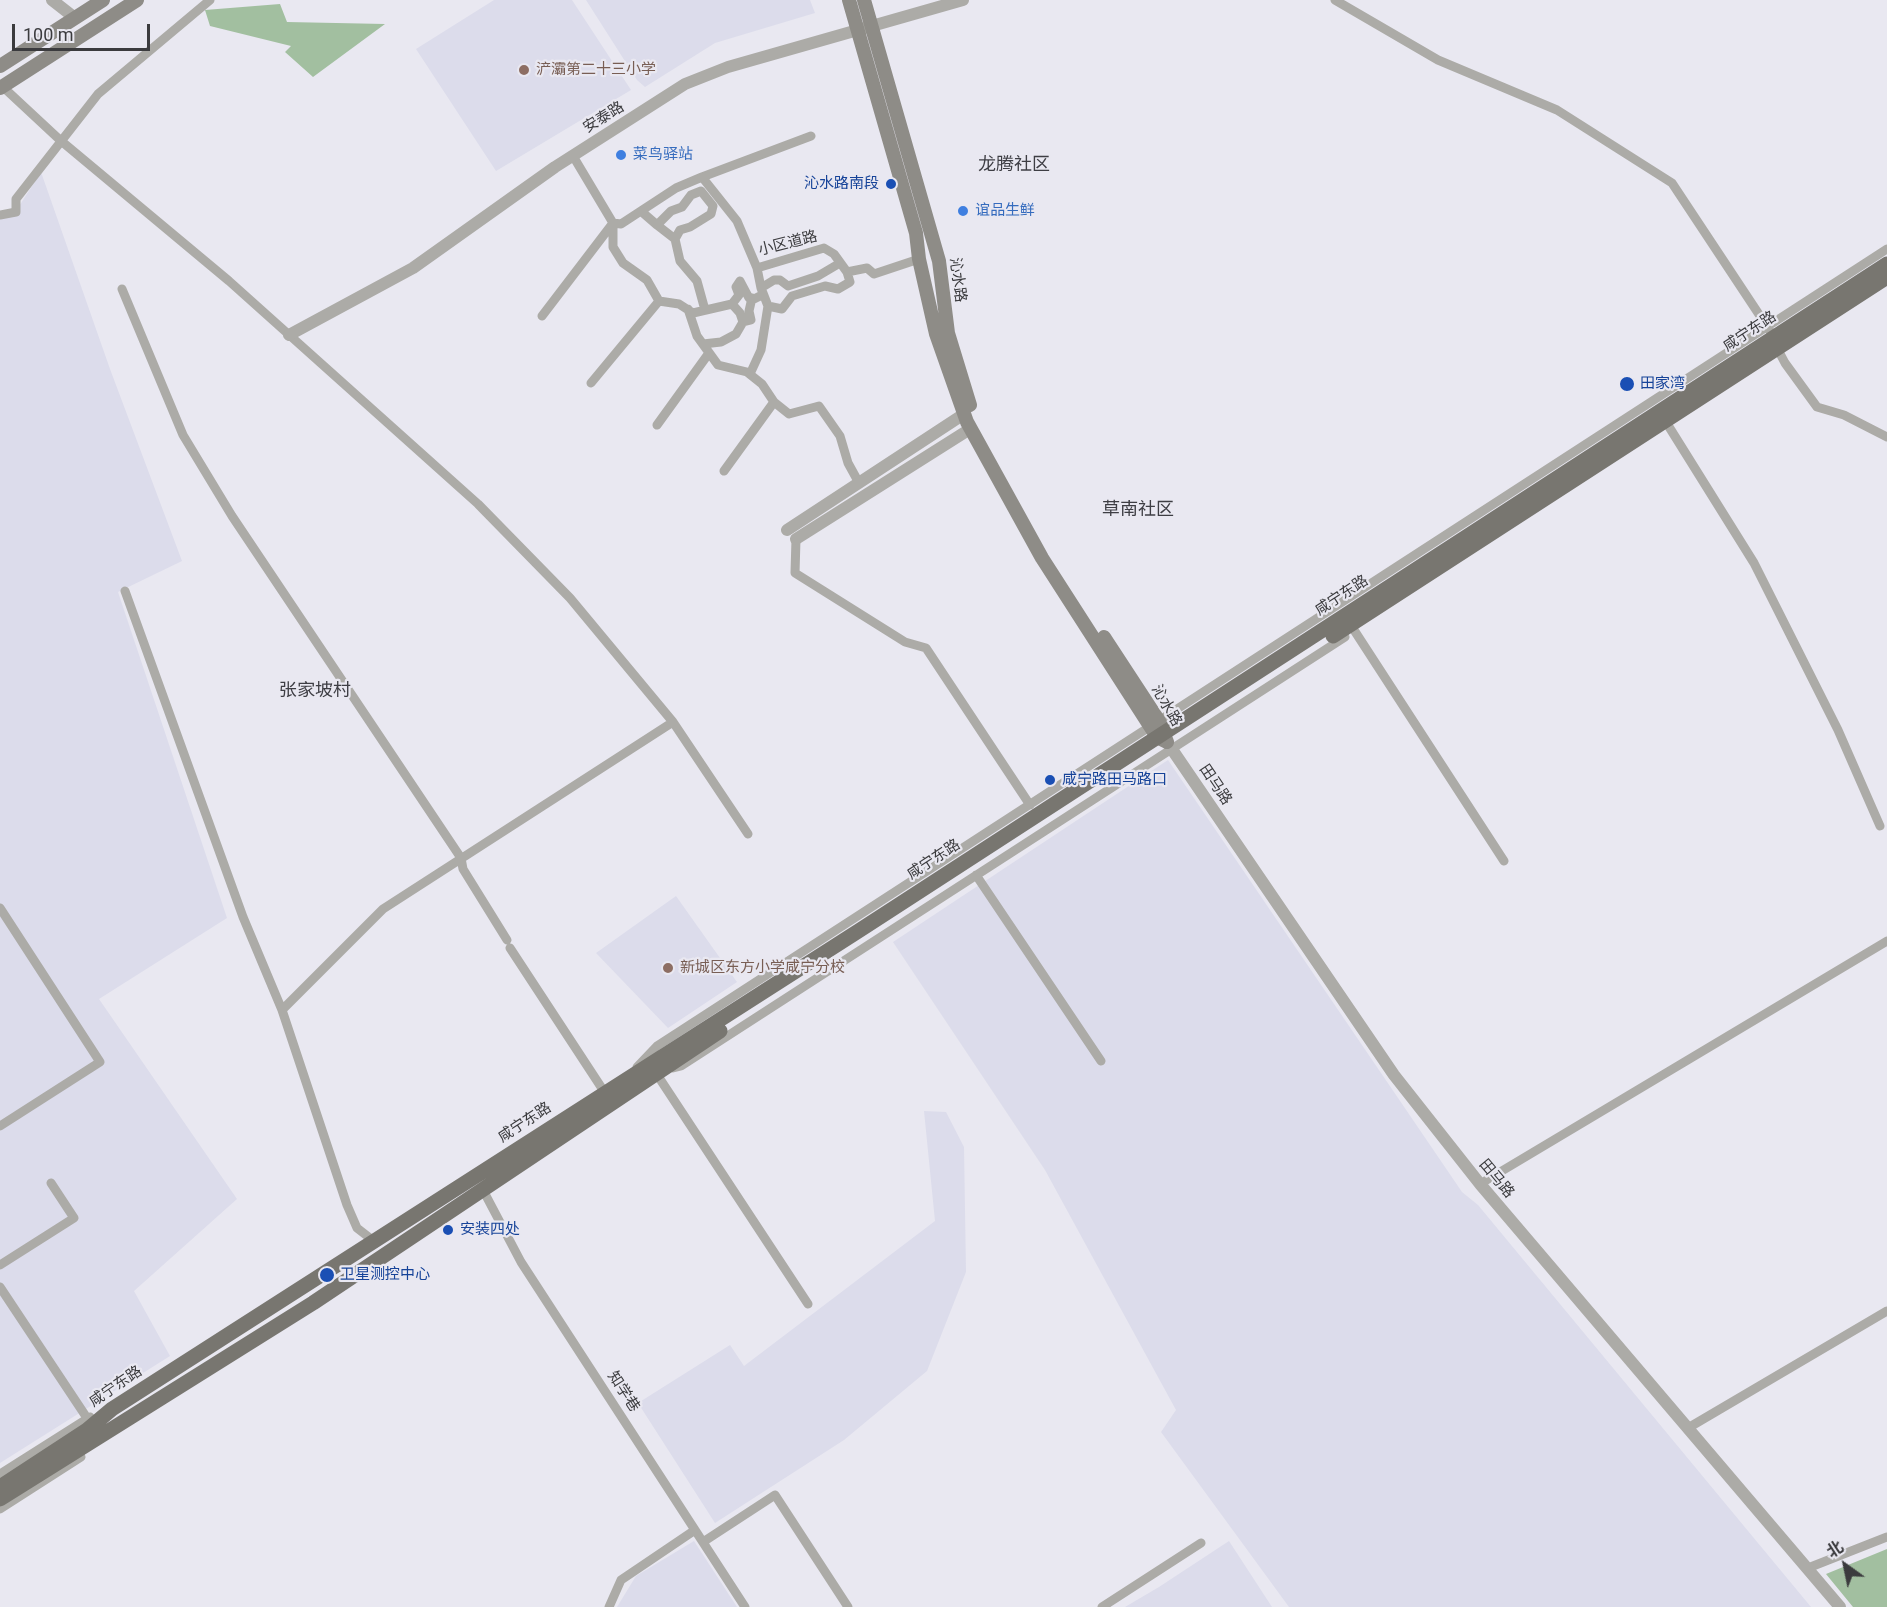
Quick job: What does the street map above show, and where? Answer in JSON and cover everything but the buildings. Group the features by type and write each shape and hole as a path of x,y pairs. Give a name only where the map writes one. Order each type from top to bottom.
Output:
{"main road":[{"path":"0,66 103,0"},
{"path":"2,88 137,0"},
{"name":"沁水路","path":"849,0 866,30 939,261 948,333 973,416 1050,554 1162,735"},
{"name":"沁水路","path":"864,0 866,30 916,233 919,259 936,334 970,429 1042,558 1162,735"},
{"name":"咸宁东路","path":"0,1499 313,1303 588,1122 604,1107 1162,735 1774,342 1887,264"},
{"name":"咸宁东路","path":"0,1487 87,1430 112,1409 1162,735 1668,424 1774,342 1887,277"},
{"path":"1223,679 1253,675"}],"street":[{"path":"52,0 75,18"},
{"path":"0,215 16,212 16,199 98,94 210,0"},
{"name":"安泰路","path":"291,333 413,268 573,156 686,84 728,67 866,30 963,0"},
{"path":"1335,0 1438,60 1557,110 1672,183 1817,407 1852,419 1887,437"},
{"path":"2,88 60,140 291,333 478,504 570,598 673,722 748,834"},
{"path":"613,223 621,224 676,188 811,136"},
{"path":"573,156 613,223 613,247 623,263 647,280 659,301"},
{"name":"小区道路","path":"702,177 738,221 757,268 824,248 834,254 847,272"},
{"path":"657,225 671,211 682,207 691,195 701,191 713,206 711,214 690,227 680,230 675,239"},
{"path":"642,212 675,239 680,261 697,281 705,310"},
{"path":"542,316 613,223"},
{"path":"1774,342 1887,249"},
{"path":"768,306 782,309 792,296 825,286 838,289 850,282 847,272 867,268 874,274 919,259"},
{"path":"788,286 818,276 840,263"},
{"path":"750,374 761,350 768,306 761,292 757,268"},
{"path":"703,344 721,342 736,334 743,322 751,320 749,311 752,298 774,280 780,280 788,286 792,296"},
{"path":"659,301 679,304 693,313 732,304 739,295 736,287 740,281 749,298 752,298"},
{"path":"808,1304 656,1072 681,1066 976,875 1162,735 1223,679 1774,342 1887,286"},
{"path":"122,289 183,435 232,516 461,858 463,869 508,944 605,1093"},
{"path":"591,383 659,301"},
{"path":"732,304 740,313 743,322"},
{"path":"688,309 697,336 718,365 750,374 762,384 774,402 789,414 819,406 840,436 848,463 867,494"},
{"path":"657,425 709,353"},
{"path":"724,471 774,402"},
{"path":"792,534 859,483 964,414"},
{"path":"623,1081 657,1046 1030,805 1354,630 1668,424 1755,563 1838,730 1880,826"},
{"path":"792,534 867,494 970,429"},
{"path":"792,534 795,573 905,642 926,648 1030,805"},
{"path":"125,591 243,916 282,1010 347,1205 357,1228 375,1242"},
{"path":"1354,630 1504,861"},
{"path":"282,1010 383,909 673,722"},
{"name":"田马路","path":"1162,735 1394,1075 1480,1184 1839,1607"},
{"path":"976,875 1101,1060"},
{"path":"0,908 100,1062 0,1126"},
{"path":"1480,1184 1887,941"},
{"path":"0,1265 74,1218 51,1183"},
{"name":"知学巷","path":"483,1190 521,1262 745,1607"},
{"path":"0,1287 87,1418"},
{"path":"1688,1428 1887,1311"},
{"path":"0,1474 87,1418 112,1409"},
{"path":"0,1509 97,1446 121,1424"},
{"path":"703,1542 775,1495 848,1607"},
{"path":"609,1607 621,1580 695,1530"},
{"path":"1808,1568 1887,1537"},
{"path":"1102,1607 1201,1543"}],"shaded area":[{"name":"浐灞第二十三小学","path":"494,0 572,0 631,90 496,171 416,49"},
{"path":"586,0 810,0 815,13 715,43 645,87 637,80"},
{"path":"41,172 110,369 182,561 118,592 227,918 99,999 237,1199 134,1291 170,1356 0,1463 0,215 16,211"},
{"path":"1168,760 1462,1192 1478,1205 1811,1607 1289,1607 1161,1432 1176,1410 1045,1170 893,942"},
{"name":"新城区东方小学咸宁分校","path":"676,896 737,982 668,1028 596,953"},
{"path":"924,1111 946,1112 964,1147 966,1272 927,1371 844,1440 715,1523 638,1403 730,1345 744,1366 935,1221"},
{"path":"694,1541 737,1607 617,1607 636,1576"},
{"path":"1229,1541 1272,1607 1125,1607 1159,1587"}],"green space":[{"path":"280,4 287,22 385,24 313,77 285,52 291,46 210,26 205,10"},
{"path":"1887,1549 1887,1607 1853,1607 1826,1574"}],"place":[{"name":"浐灞第二十三小学","path":"524,70"},
{"name":"菜鸟驿站","path":"621,155"},
{"name":"沁水路南段","path":"891,184"},
{"name":"谊品生鲜","path":"963,211"},
{"name":"田家湾","path":"1627,384"},
{"name":"咸宁路田马路口","path":"1050,780"},
{"name":"新城区东方小学咸宁分校","path":"668,968"},
{"name":"安装四处","path":"448,1230"},
{"name":"卫星测控中心","path":"327,1275"}],"district":[{"name":"龙腾社区","path":"1014,165"},
{"name":"草南社区","path":"1138,510"},
{"name":"张家坡村","path":"315,691"}]}
